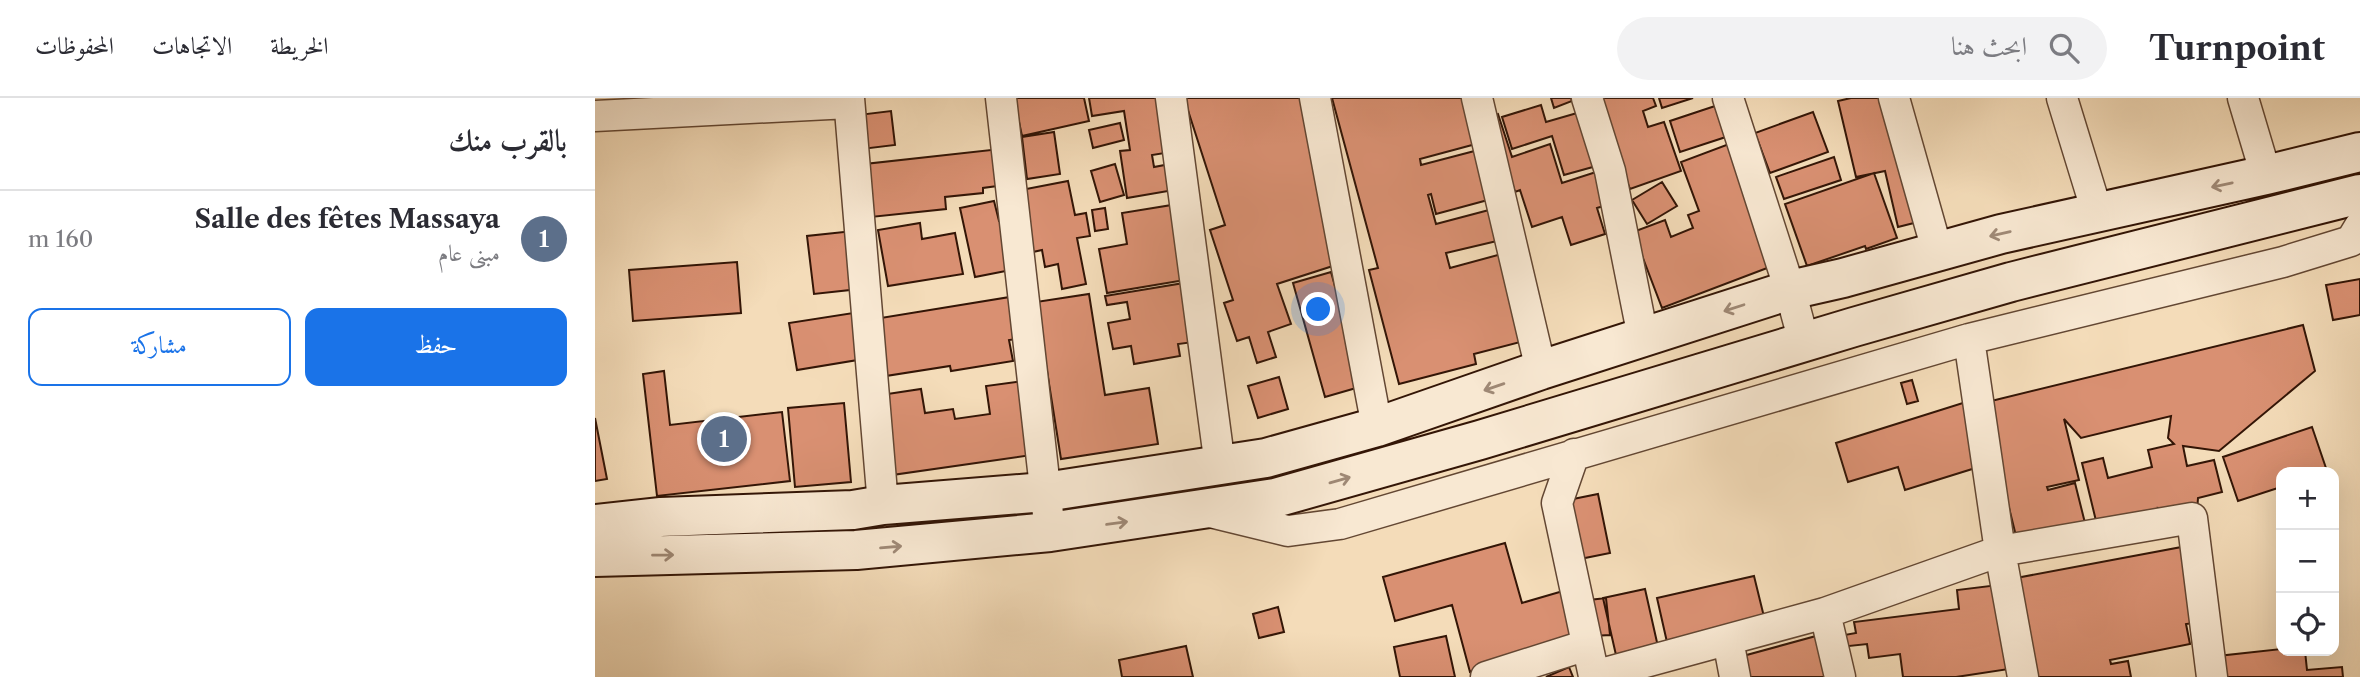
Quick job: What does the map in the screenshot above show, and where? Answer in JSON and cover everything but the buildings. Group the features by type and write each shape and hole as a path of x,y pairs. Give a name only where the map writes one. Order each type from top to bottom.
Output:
{"main road":[{"path":"595,524 661,517 853,510 883,505 1045,492 1266,458 1377,427 1541,370 1790,290 1843,278 1937,250 2360,152"},
{"path":"595,557 856,550 1050,532 1275,498 1467,444 2011,282 2360,194"}],"street":[{"path":"1001,98 1050,532"},
{"path":"1171,98 1220,466"},
{"path":"1315,98 1377,427"},
{"path":"1477,98 1541,370"},
{"path":"1587,98 1610,171 1643,337"},
{"path":"1728,98 1804,342"},
{"path":"1894,98 1937,250"},
{"path":"2062,98 2097,212"},
{"path":"2243,98 2266,175"},
{"path":"595,116 849,100 883,505"},
{"path":"1203,510 1288,531 1340,524 1969,339 2283,262 2351,241 2360,226"},
{"path":"1969,339 2000,551 2023,677"},
{"path":"1574,454 1557,503 1594,677 1825,613 2000,551 2192,518 2212,677"},
{"path":"1825,613 1840,677"},
{"path":"1728,640 1735,677"},
{"path":"1491,676 1587,645"}],"place":[{"name":"Salle des fêtes Massaya","path":"724,439"}]}
